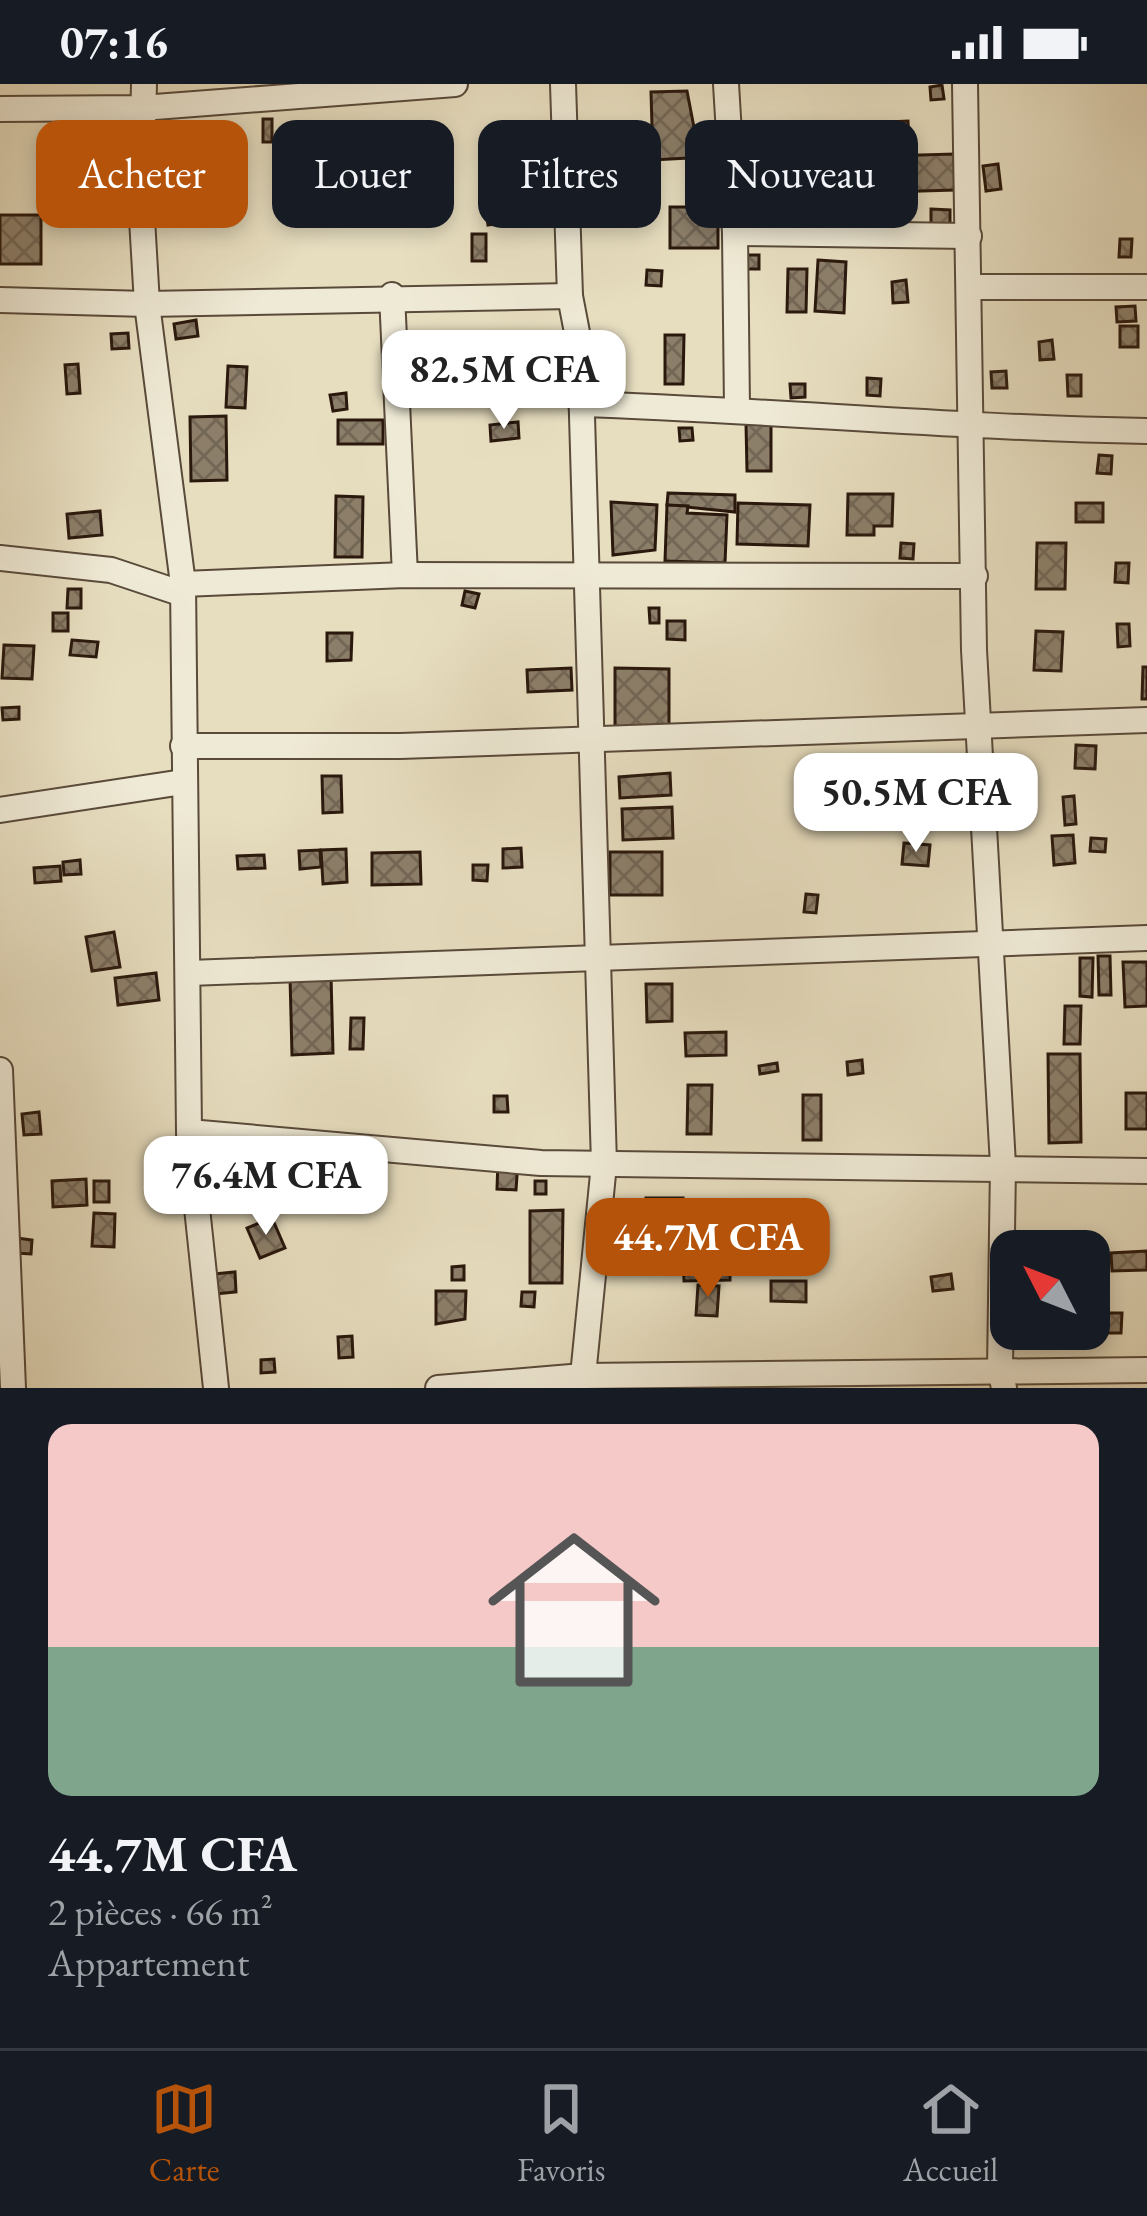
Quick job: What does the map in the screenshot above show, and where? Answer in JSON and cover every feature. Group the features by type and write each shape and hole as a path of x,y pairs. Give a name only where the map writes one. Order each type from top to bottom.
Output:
{"street":[{"path":"0,109 143,96 455,84"},
{"path":"563,84 570,296 581,404 604,1165 583,1376"},
{"path":"726,84 735,233 736,409"},
{"path":"965,84 977,725 1003,1165 1002,1379"},
{"path":"143,96 147,304 183,589 189,1132 216,1388"},
{"path":"735,233 969,236"},
{"path":"970,287 1147,287"},
{"path":"392,296 405,575"},
{"path":"0,300 147,304 570,296"},
{"path":"581,404 736,409 969,428 1147,431"},
{"path":"0,558 110,570 183,589 405,575 975,576"},
{"path":"183,746 400,746 1147,720"},
{"path":"0,810 183,782"},
{"path":"189,973 1147,938"},
{"path":"0,1070 13,1388"},
{"path":"189,1132 604,1165 1003,1165 1147,1171"},
{"path":"438,1388 583,1376 1002,1379 1147,1370"}],"building":[{"path":"942,85 944,99 931,100 930,87"},
{"path":"687,91 693,120 685,120 685,158 661,160 661,120 652,120 651,92"},
{"path":"263,119 272,119 272,142 263,142"},
{"path":"954,154 955,190 918,191 918,155"},
{"path":"998,164 1001,189 986,191 983,166"},
{"path":"670,207 685,207 685,228 718,228 718,248 670,248"},
{"path":"931,209 950,210 950,225 931,224"},
{"path":"0,215 36,215 36,228 41,228 41,264 0,264"},
{"path":"472,234 486,234 486,261 472,261"},
{"path":"1120,239 1132,239 1131,257 1119,257"},
{"path":"745,255 759,255 759,269 745,269"},
{"path":"818,260 846,262 844,313 815,311"},
{"path":"788,269 807,269 806,312 787,312"},
{"path":"647,270 662,271 661,286 646,285"},
{"path":"906,280 908,302 893,303 892,282"},
{"path":"1135,306 1136,321 1117,322 1116,307"},
{"path":"196,320 198,336 176,339 174,324"},
{"path":"1120,326 1138,326 1138,347 1120,347"},
{"path":"128,333 129,348 112,349 111,334"},
{"path":"665,335 684,335 683,384 665,384"},
{"path":"1052,340 1054,359 1040,360 1039,342"},
{"path":"487,351 503,352 502,364 487,364"},
{"path":"595,362 611,362 610,388 594,388"},
{"path":"78,364 80,393 67,394 65,365"},
{"path":"228,366 247,367 245,408 226,407"},
{"path":"1006,371 1007,388 992,388 991,372"},
{"path":"1067,375 1081,375 1081,396 1068,396"},
{"path":"867,378 881,379 880,396 867,395"},
{"path":"790,384 805,384 805,397 791,398"},
{"path":"346,393 347,409 333,411 330,395"},
{"path":"226,416 227,480 191,481 190,417"},
{"path":"338,420 383,420 383,444 338,444"},
{"path":"518,422 519,438 491,441 490,425"},
{"path":"746,424 771,424 771,471 747,471"},
{"path":"679,428 692,428 693,440 680,441"},
{"path":"1099,455 1112,456 1111,474 1097,473"},
{"path":"668,493 735,495 735,512 667,505"},
{"path":"848,494 893,494 892,526 874,526 874,535 847,535"},
{"path":"336,496 363,497 362,557 335,557"},
{"path":"611,502 657,505 655,550 613,555"},
{"path":"738,503 810,505 808,546 737,544"},
{"path":"1076,503 1103,503 1103,522 1076,522"},
{"path":"667,505 688,506 687,513 727,515 725,563 665,561"},
{"path":"100,511 102,535 69,538 67,514"},
{"path":"901,543 914,544 913,559 900,558"},
{"path":"1037,543 1066,543 1065,589 1036,589"},
{"path":"1116,563 1129,563 1128,583 1115,582"},
{"path":"68,589 81,589 81,608 67,608"},
{"path":"465,591 479,594 475,608 462,605"},
{"path":"649,608 659,608 659,623 650,623"},
{"path":"53,613 68,613 68,631 53,631"},
{"path":"667,621 685,621 685,640 667,639"},
{"path":"1117,624 1129,624 1130,646 1118,647"},
{"path":"1036,631 1063,632 1061,671 1034,670"},
{"path":"327,633 352,633 351,660 327,661"},
{"path":"72,640 98,642 96,657 70,655"},
{"path":"4,645 34,646 32,679 2,678"},
{"path":"1143,667 1147,667 1147,699 1142,699"},
{"path":"571,668 572,690 528,692 527,670"},
{"path":"615,668 669,669 669,731 615,731"},
{"path":"19,707 19,719 3,720 2,708"},
{"path":"1076,745 1096,746 1095,769 1075,768"},
{"path":"903,755 905,774 893,775 891,756"},
{"path":"670,773 671,795 620,798 619,777"},
{"path":"322,776 341,776 342,812 323,813"},
{"path":"1074,796 1076,824 1065,825 1063,797"},
{"path":"1019,797 1022,825 1009,827 1006,798"},
{"path":"672,807 673,838 623,840 622,809"},
{"path":"1073,835 1075,863 1054,865 1052,836"},
{"path":"1091,838 1106,839 1105,852 1090,851"},
{"path":"904,843 930,845 928,866 902,864"},
{"path":"521,848 522,867 503,868 503,849"},
{"path":"346,849 347,882 323,884 321,850"},
{"path":"320,850 321,867 300,869 299,851"},
{"path":"420,852 421,884 372,885 372,853"},
{"path":"610,852 662,852 662,895 610,895"},
{"path":"264,855 265,868 238,869 237,856"},
{"path":"80,860 81,874 64,875 63,862"},
{"path":"473,865 488,865 487,881 473,880"},
{"path":"60,866 61,881 35,883 34,868"},
{"path":"806,894 818,895 816,913 804,912"},
{"path":"114,932 120,967 92,971 86,937"},
{"path":"1098,956 1110,956 1111,995 1099,995"},
{"path":"1080,958 1093,958 1092,997 1080,996"},
{"path":"1123,962 1147,962 1147,1006 1125,1007"},
{"path":"156,973 159,1000 118,1005 115,978"},
{"path":"331,976 333,1053 292,1055 290,977"},
{"path":"646,984 672,984 672,1021 647,1022"},
{"path":"1065,1006 1081,1006 1080,1044 1064,1044"},
{"path":"351,1018 364,1018 363,1049 350,1049"},
{"path":"726,1032 726,1055 686,1056 685,1033"},
{"path":"1048,1054 1080,1054 1081,1142 1049,1143"},
{"path":"862,1060 863,1073 848,1075 847,1062"},
{"path":"777,1063 778,1071 760,1074 759,1066"},
{"path":"688,1085 712,1085 711,1134 687,1134"},
{"path":"1126,1093 1147,1093 1147,1129 1126,1129"},
{"path":"803,1095 821,1095 821,1140 803,1140"},
{"path":"494,1096 507,1096 508,1112 494,1112"},
{"path":"39,1112 41,1134 24,1135 22,1114"},
{"path":"286,1148 315,1149 314,1165 285,1163"},
{"path":"498,1160 518,1161 516,1190 497,1189"},
{"path":"260,1168 275,1170 273,1181 259,1179"},
{"path":"86,1179 87,1205 53,1207 52,1181"},
{"path":"94,1181 109,1181 109,1202 94,1202"},
{"path":"535,1181 546,1181 546,1194 535,1194"},
{"path":"646,1198 683,1198 683,1241 646,1242"},
{"path":"563,1210 562,1283 530,1283 530,1211"},
{"path":"94,1213 115,1214 114,1247 92,1246"},
{"path":"756,1214 757,1243 745,1244 744,1215"},
{"path":"272,1218 285,1248 260,1258 247,1228"},
{"path":"719,1223 721,1254 693,1256 691,1225"},
{"path":"17,1238 32,1240 31,1254 16,1253"},
{"path":"1147,1251 1147,1270 1112,1271 1111,1253"},
{"path":"730,1257 730,1280 684,1281 683,1259"},
{"path":"464,1266 464,1280 452,1280 452,1267"},
{"path":"235,1272 236,1292 214,1294 213,1274"},
{"path":"951,1274 953,1289 933,1291 931,1277"},
{"path":"771,1281 806,1281 806,1302 771,1301"},
{"path":"698,1285 719,1286 717,1316 696,1315"},
{"path":"436,1291 466,1291 465,1319 436,1324"},
{"path":"522,1292 535,1292 534,1307 521,1306"},
{"path":"1110,1313 1122,1313 1121,1333 1110,1333"},
{"path":"352,1336 353,1357 339,1358 338,1337"},
{"path":"274,1359 275,1372 261,1373 261,1360"}]}
